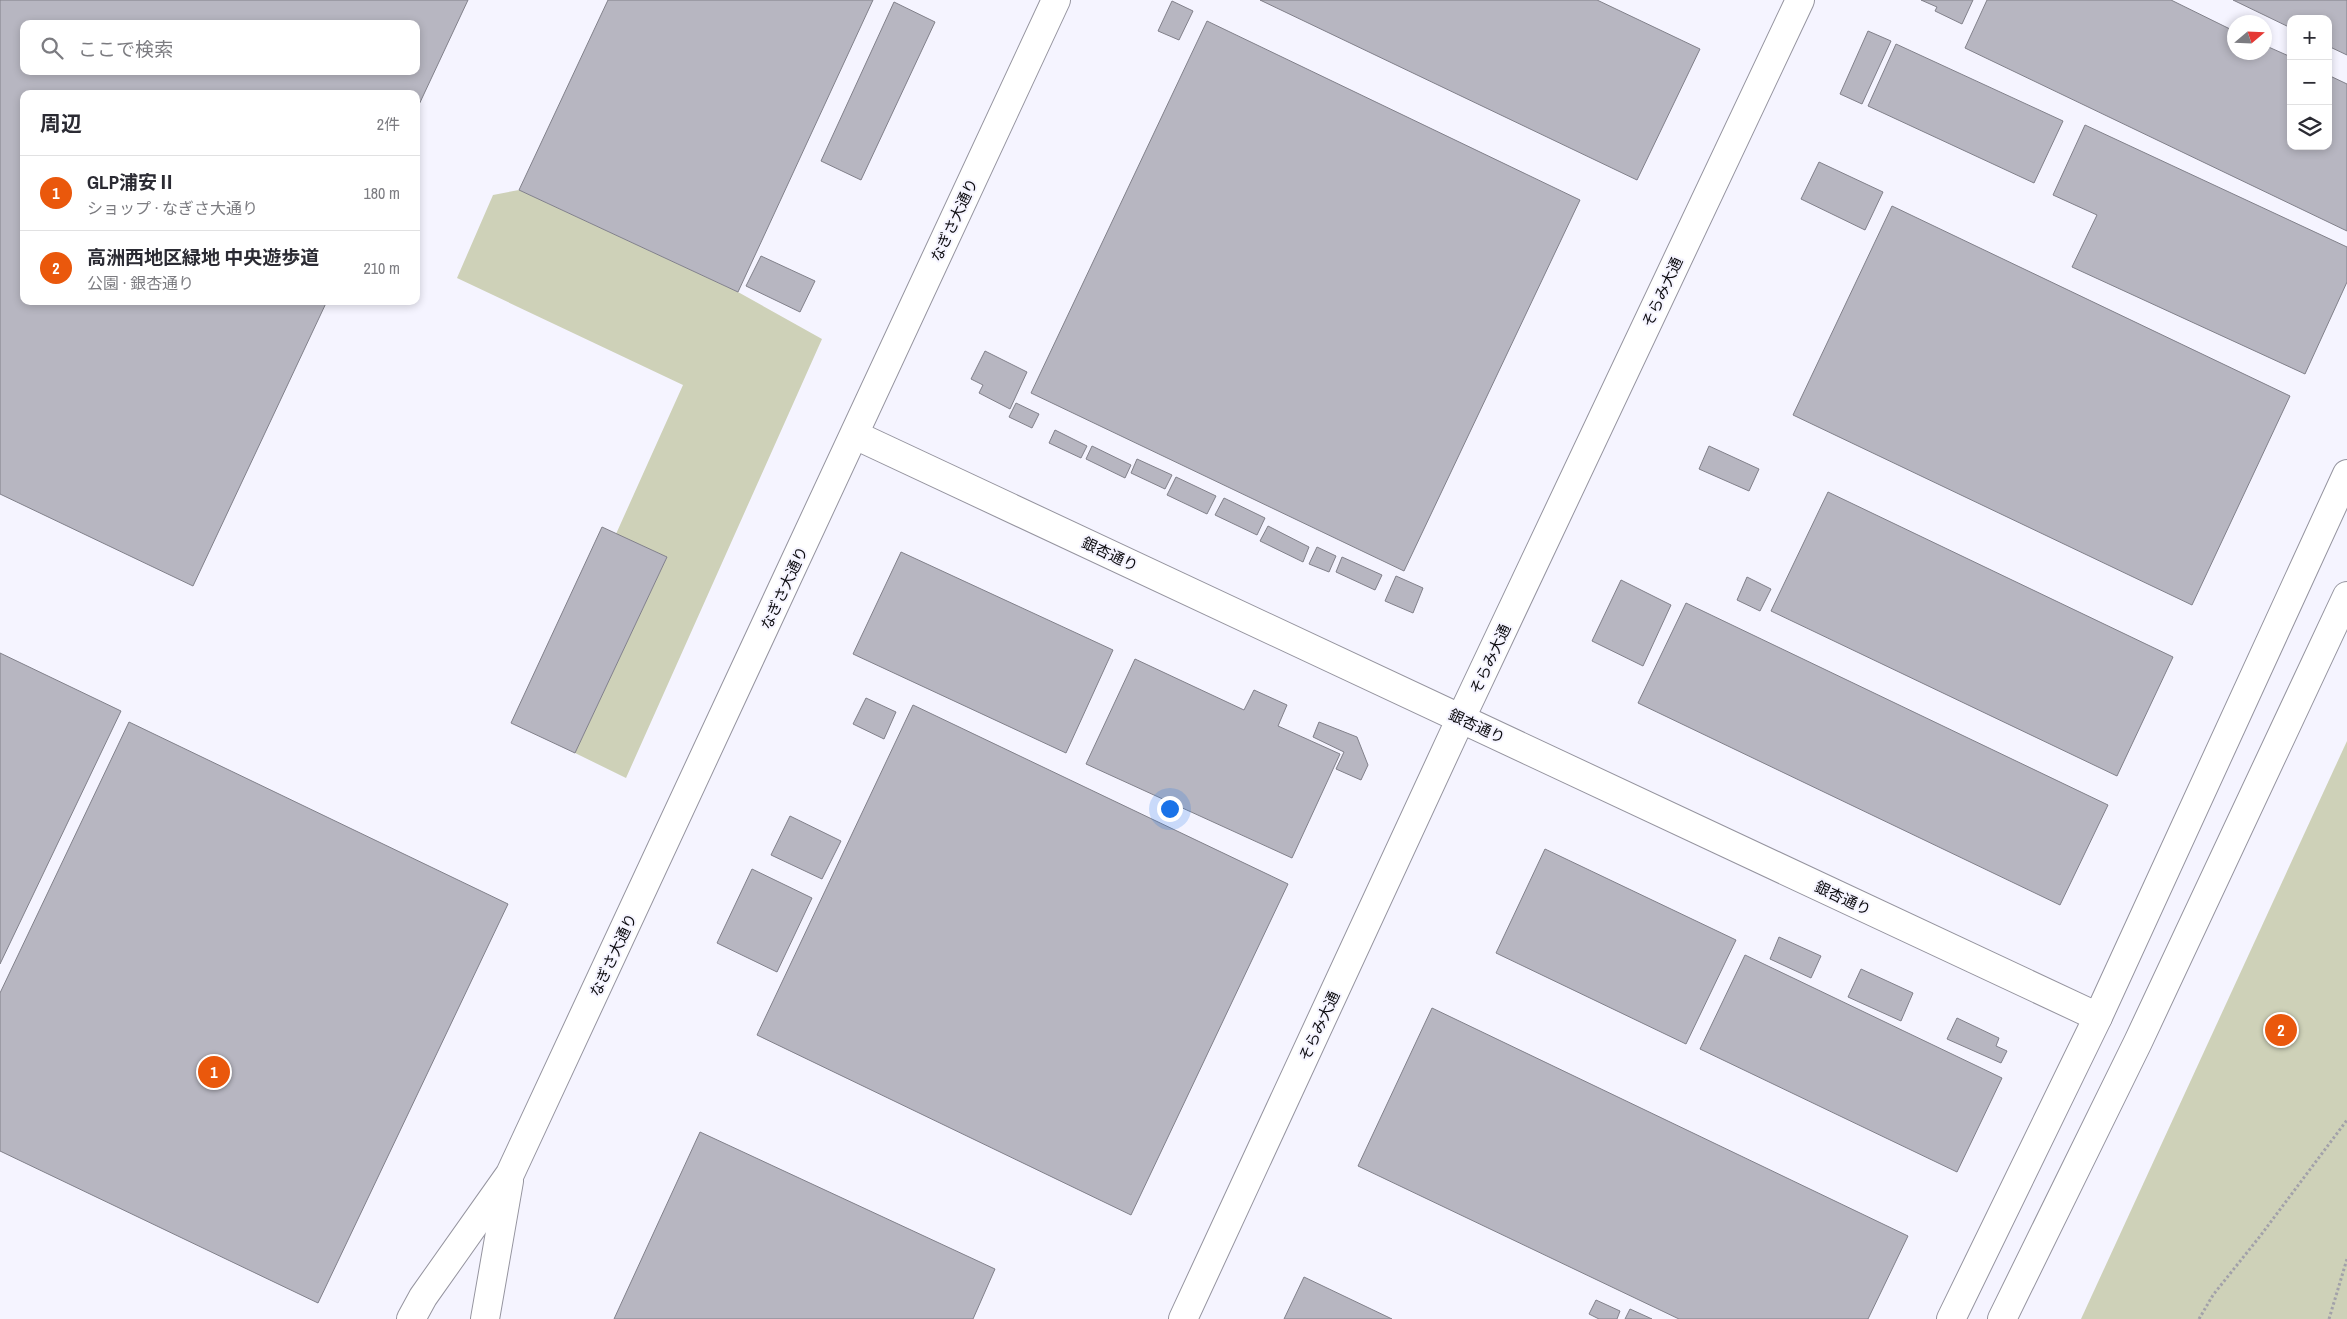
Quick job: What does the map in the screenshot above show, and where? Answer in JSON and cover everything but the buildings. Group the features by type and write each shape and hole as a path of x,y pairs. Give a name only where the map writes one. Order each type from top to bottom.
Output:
{"street":[{"name":"なぎさ大通り","path":"510,1174 1056,0"},
{"name":"そらみ大通","path":"1183,1319 1461,718 1800,0"},
{"name":"銀杏通り","path":"854,435 2098,1017"},
{"path":"1951,1319 2098,1017 2347,474"},
{"path":"2002,1319 2138,1042 2347,596"},
{"path":"411,1319 423,1297 510,1174"},
{"path":"485,1319 510,1174"}],"path":[{"path":"2199,1319 2213,1295 2262,1235 2347,1120"},
{"path":"2329,1319 2347,1260"}],"green space":[{"path":"519,190 738,292 822,339 626,778 575,753 667,557 616,534 683,385 457,278 493,195"},
{"path":"2347,741 2347,1319 2081,1319"}],"place":[{"name":"高洲西地区緑地 中央遊歩道","path":"2281,1030"},
{"name":"GLP浦安Ⅱ","path":"214,1072"}]}
